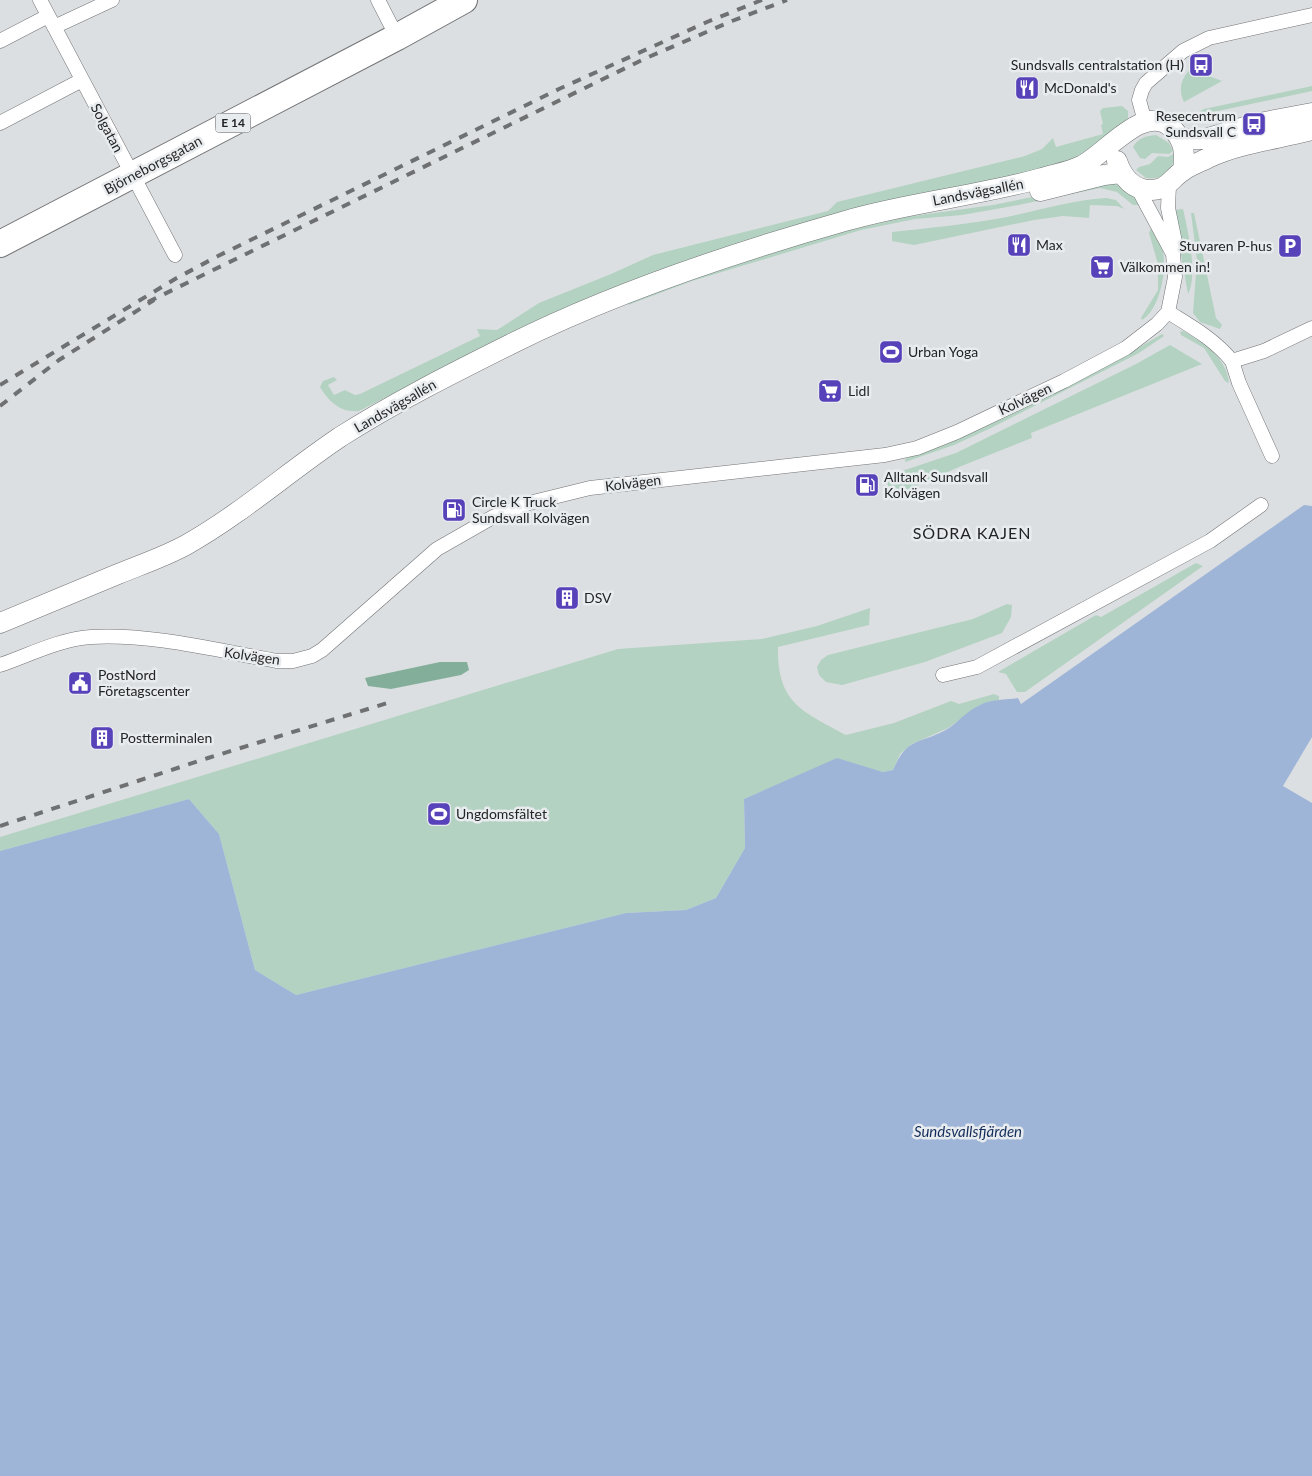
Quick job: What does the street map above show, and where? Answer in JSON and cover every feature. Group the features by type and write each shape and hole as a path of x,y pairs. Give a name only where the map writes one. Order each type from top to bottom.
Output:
{"highway":[{"name":"Björneborgsgatan","path":"0,244 397,37 464,0"}],"main road":[{"path":"1181,139 1205,139 1254,124 1312,113"},
{"path":"1176,178 1185,154 1181,139 1168,124 1139,124 1118,146 1117,160 1121,174 1137,187 1149,190 1176,178 1235,148 1312,130"},
{"name":"Landsvägsallén","path":"0,623 184,546 227,519 339,438 429,386 513,343 623,296 726,259 846,221 918,203 1020,184 1081,166 1102,153 1139,124"},
{"name":"Landsvägsallén","path":"812,232 1032,193 1104,175 1121,174"}],"street":[{"name":"Solgatan","path":"40,0 175,255"},
{"path":"0,41 112,0"},
{"path":"378,0 397,37"},
{"path":"1139,124 1139,100 1146,83 1183,52 1209,38 1312,16"},
{"path":"0,123 82,80"},
{"path":"1176,178 1168,208 1175,242 1173,254 1175,277 1168,312 1217,344 1232,361 1239,383 1272,456"},
{"path":"1137,187 1173,254"},
{"name":"Kolvägen","path":"0,665 70,641 90,637 151,640 277,661 293,661 312,656 334,641 437,550 498,515 544,498 590,488 828,463 917,448 957,432 1092,367 1142,337 1168,312"},
{"path":"1232,361 1264,351 1312,328"},
{"path":"943,675 977,667 1210,541 1261,505"}],"green space":[{"path":"1190,69 1222,81 1184,102 1181,85"},
{"path":"1312,86 1312,91 1190,117 1204,109"},
{"path":"1122,106 1128,111 1128,120 1114,138 1048,173 889,202 447,366 359,411 347,410 336,405 320,387 323,381 334,377 337,380 328,385 334,395 345,390 355,395 360,394 480,336 477,329 497,330 539,303 653,255 828,211 837,202 1025,156 1042,149 1053,138 1056,147 1103,134 1100,111 1103,108"},
{"path":"1156,135 1169,143 1173,151 1169,154 1152,153 1145,159 1140,158 1133,147 1137,141"},
{"path":"1173,154 1170,170 1162,176 1146,178 1136,170 1139,167 1150,164 1158,156 1168,157"},
{"path":"1106,182 1122,186 1140,202 1140,205 1133,205 1117,192 1100,188 962,215 915,219 861,230 692,281 628,305 627,302 758,257 842,232 906,217 993,205"},
{"path":"1106,198 1116,200 1124,209 1117,206 1090,205 1089,218 1063,216 1034,220 914,245 892,241 892,232 950,226 1007,217 1068,203"},
{"path":"1183,209 1192,265 1191,286 1188,294 1173,210"},
{"path":"1191,213 1194,213 1216,318 1222,325 1220,329 1200,322 1193,313 1197,260"},
{"path":"1151,228 1158,236 1162,247 1164,260 1163,275 1161,289 1156,302 1150,313 1142,320 1141,318 1158,290 1158,264 1149,233"},
{"path":"1183,331 1206,346 1219,358 1224,366 1229,383 1225,381 1204,348 1181,335 1180,332"},
{"path":"1162,334 1164,336 1139,353 991,428 954,445 905,462 905,459 969,434 1123,357"},
{"path":"1170,345 1202,364 1031,433 1032,438 893,496 884,477 956,453 1136,364"},
{"path":"1196,563 1203,566 1025,692 1017,692 1006,674 998,672 1096,615 1101,617"},
{"path":"1007,604 1012,605 1011,617 1002,633 925,662 842,685 826,682 819,675 817,667 821,660 828,655 973,619"},
{"name":"Ungdomsfältet","path":"870,608 869,625 778,647 779,666 787,693 805,711 846,735 894,723 951,701 959,704 994,694 999,696 999,700 980,705 948,728 912,744 900,754 893,770 883,772 837,759 744,799 745,848 716,898 686,910 626,913 296,995 255,970 219,834 189,799 0,851 0,837 618,649 762,639 817,626"},
{"path":"440,662 467,662 469,670 461,675 391,689 368,686 365,678"}],"water":[{"name":"Sundsvallsfjärden","path":"1304,505 1312,506 1312,737 1283,786 1312,803 1312,1476 0,1476 0,851 189,799 219,834 255,970 296,995 626,913 686,910 716,898 745,848 744,799 837,758 883,772 893,770 904,751 910,746 949,728 976,707 984,703 1018,698 1021,704"}],"railway":[{"path":"0,385 175,279 218,256 559,89 707,22 762,0"},
{"path":"148,302 644,59 732,21 787,0"},
{"path":"0,406 59,360 154,300"},
{"path":"0,826 208,758 394,701"}],"place":[{"name":"Sundsvalls centralstation (H)","path":"1201,65"},
{"name":"McDonald's","path":"1027,88"},
{"name":"Resecentrum Sundsvall C","path":"1254,124"},
{"name":"Max","path":"1019,245"},
{"name":"Stuvaren P-hus","path":"1290,246"},
{"name":"Välkommen in!","path":"1102,267"},
{"name":"Urban Yoga","path":"891,352"},
{"name":"Lidl","path":"830,391"},
{"name":"Alltank Sundsvall Kolvägen","path":"867,485"},
{"name":"Circle K Truck Sundsvall Kolvägen","path":"454,510"},
{"name":"DSV","path":"567,598"},
{"name":"PostNord Företagscenter","path":"80,683"},
{"name":"Postterminalen","path":"102,738"},
{"name":"Ungdomsfältet","path":"439,814"}],"district":[{"name":"SÖDRA KAJEN","path":"972,533"}]}
